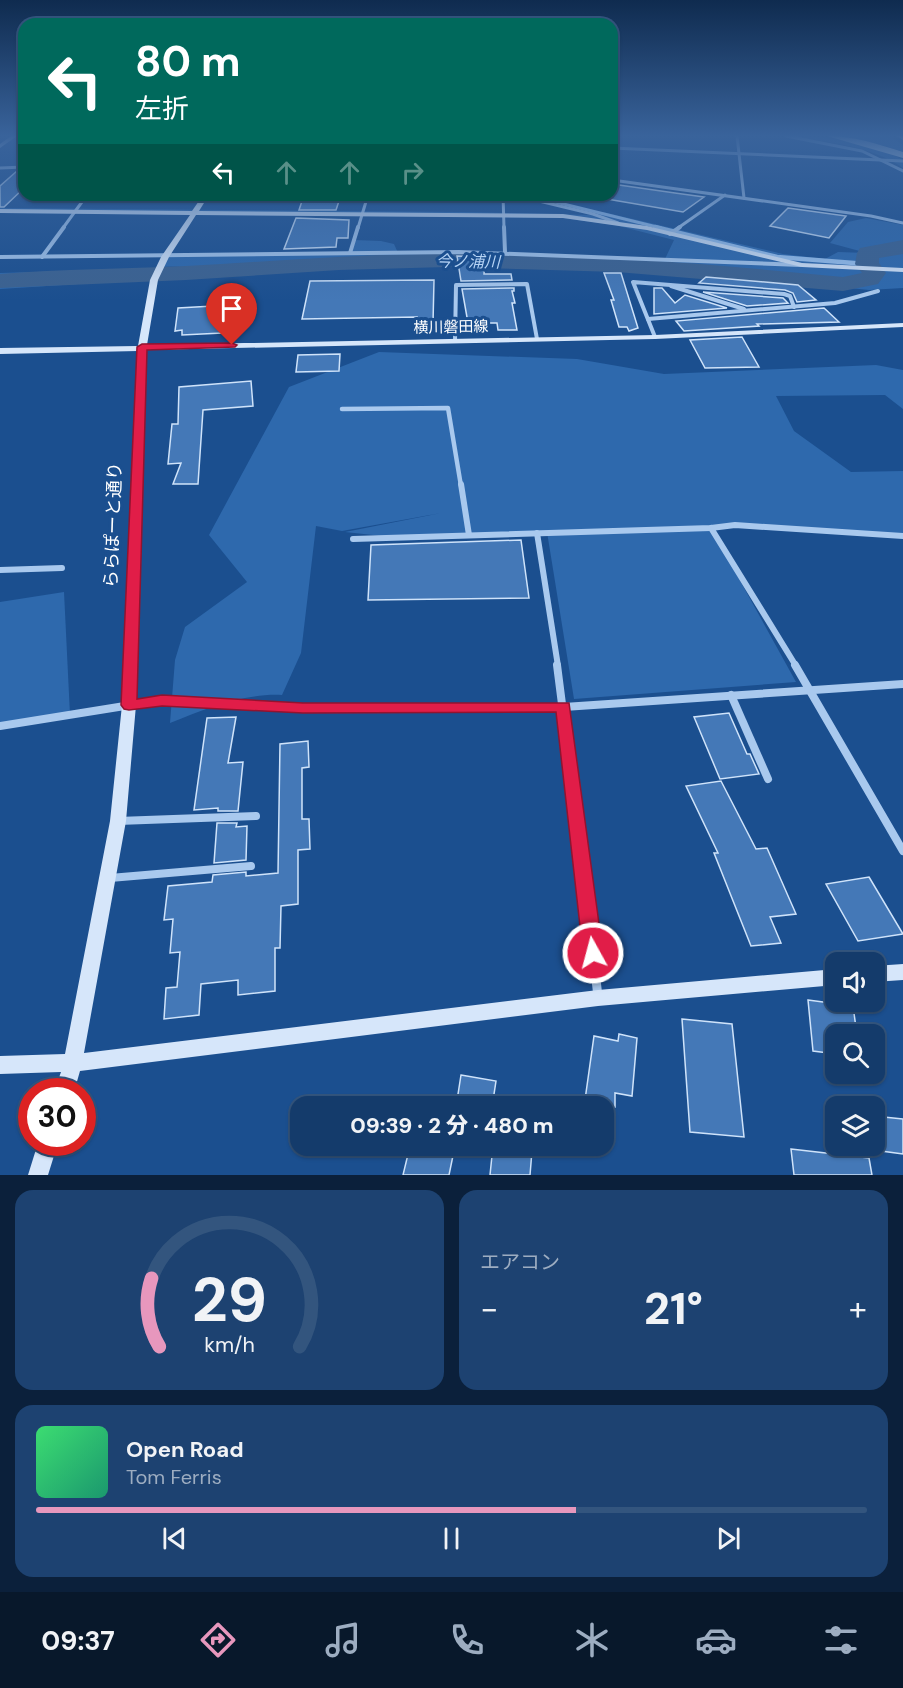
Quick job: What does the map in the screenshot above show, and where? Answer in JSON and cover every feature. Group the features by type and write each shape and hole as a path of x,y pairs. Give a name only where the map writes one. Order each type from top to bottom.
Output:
{"street":[{"path":"694,191 871,216 903,223"},
{"path":"743,191 744,198"},
{"path":"670,234 725,195"},
{"path":"42,257 82,201"},
{"name":"ららぽーと通り","path":"73,1063 118,821 129,705 142,347 154,280 165,257 202,201"},
{"path":"350,253 366,201"},
{"path":"504,201 505,252"},
{"path":"539,201 594,214 618,223"},
{"path":"0,211 563,216 618,223 802,265"},
{"path":"0,257 505,252 903,270"},
{"path":"655,337 633,282 784,294 789,296 794,307"},
{"path":"455,341 456,285 527,284 537,339"},
{"path":"668,284 680,290 747,310"},
{"path":"648,319 836,303 878,291"},
{"name":"横川磐田線","path":"0,351 655,337 903,325"},
{"path":"342,409 448,408 469,535"},
{"path":"353,539 711,528 735,525 903,536"},
{"path":"711,528 811,690 903,851"},
{"path":"537,533 564,706 598,998"},
{"path":"0,570 63,568"},
{"path":"0,726 162,700 303,708 564,706 903,684"},
{"path":"731,695 768,779"},
{"path":"118,821 256,816"},
{"path":"106,879 251,866"},
{"path":"885,973 903,972"},
{"path":"0,1065 73,1063 598,998 825,978"},
{"path":"68,1078 73,1063"},
{"path":"38,1175 44,1156"}],"shaded area":[{"path":"0,208 592,215 603,212 783,254 825,259 838,252 867,253 830,243 848,222 866,218 903,225 903,288 869,290 699,273 469,265 347,267 0,289 0,273 187,266 160,267 165,257 350,253 354,240 394,244 398,253 519,253 665,259 674,240 615,225 562,218 0,213"},
{"path":"379,352 577,359 664,374 876,365 903,370 903,409 885,395 776,396 794,431 851,472 903,471 903,535 735,525 711,528 796,682 574,699 547,532 401,538 345,532 441,513 342,531 316,526 301,653 282,695 239,699 170,723 175,660 185,627 247,582 209,535 289,387"},
{"path":"64,592 70,715 0,723 0,602"}],"building":[{"path":"0,191 18,191 18,194 4,207 0,207"},
{"path":"618,191 660,191 704,197 683,212 618,201"},
{"path":"302,201 339,201 336,210 299,210"},
{"path":"788,208 846,216 829,238 770,226"},
{"path":"296,218 349,220 348,238 337,238 336,247 284,249"},
{"path":"457,256 485,257 484,274 511,274 512,280 461,281"},
{"path":"604,273 621,273 638,328 629,331 627,327 619,327 611,300 614,300"},
{"path":"706,277 798,285 816,300 797,302 793,293 785,290 699,283"},
{"path":"434,280 433,323 416,323 417,317 302,319 310,281"},
{"path":"514,288 512,291 515,303 512,303 517,330 498,330 497,323 468,323 462,289"},
{"path":"654,288 662,288 675,303 685,295 727,308 654,314"},
{"path":"703,292 783,298 788,303 747,306"},
{"path":"231,305 231,323 222,323 222,333 182,335 182,330 175,331 178,308"},
{"path":"824,308 839,322 757,324 759,326 684,331 676,321"},
{"path":"742,337 759,367 705,368 690,340"},
{"path":"340,354 339,371 296,372 298,355"},
{"path":"251,381 253,406 203,410 198,484 173,484 181,463 168,464 172,424 178,424 179,387"},
{"path":"521,540 529,598 368,600 371,545"},
{"path":"729,713 747,754 750,754 759,774 720,779 694,717"},
{"path":"236,717 228,763 243,762 238,811 218,811 218,808 194,810 207,718"},
{"path":"308,741 309,767 302,768 302,819 309,819 310,849 298,850 298,904 281,906 280,948 275,948 275,991 238,995 238,980 201,984 199,1015 164,1019 166,988 177,987 180,952 170,953 173,919 164,920 168,886 212,882 213,875 246,872 246,876 278,873 280,744"},
{"path":"721,781 756,849 767,848 796,914 770,917 781,943 751,946 714,853 718,853 686,786"},
{"path":"217,823 237,823 236,827 247,826 246,860 214,863"},
{"path":"869,877 903,934 858,941 826,884"},
{"path":"808,1000 825,1002 825,1012 854,1012 855,1024 825,1024 825,1053 813,1051"},
{"path":"682,1019 732,1024 744,1137 690,1132"},
{"path":"619,1034 637,1038 632,1096 615,1093 614,1107 614,1096 586,1096 594,1036 618,1041"},
{"path":"461,1075 496,1081 494,1096 458,1096"},
{"path":"885,1117 903,1119 903,1154 885,1152"},
{"path":"791,1149 825,1153 825,1156 869,1158 872,1175 794,1175"},
{"path":"408,1156 453,1156 449,1175 403,1175"},
{"path":"492,1156 532,1156 530,1175 490,1175"}],"waterway":[{"path":"551,201 661,228"},
{"path":"655,227 777,257 867,264"},
{"name":"今ノ浦川","path":"0,281 186,273 339,263 447,260 617,265 843,284 869,279 874,273 867,264 868,253 903,247"}],"route":[{"path":"232,345 142,347 129,705 162,700 303,708 564,706 593,953"}]}
